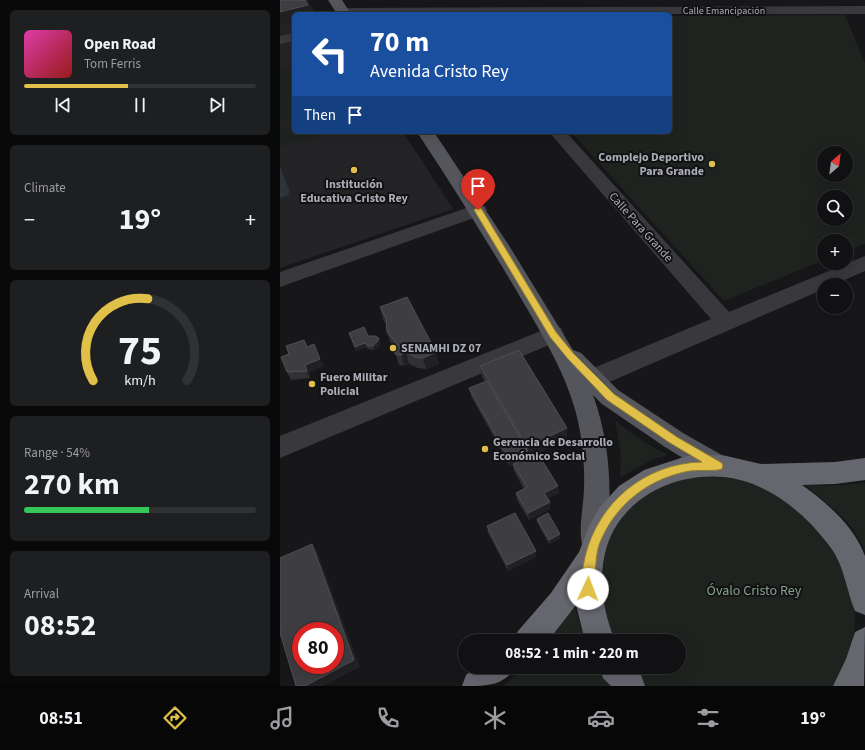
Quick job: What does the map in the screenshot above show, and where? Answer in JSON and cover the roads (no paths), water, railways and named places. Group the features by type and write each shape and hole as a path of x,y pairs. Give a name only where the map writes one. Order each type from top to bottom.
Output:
{"highway":[{"path":"535,634 579,578 609,515 621,500 642,484 665,473 691,467 718,466 755,473 800,475 835,473 865,469"},
{"path":"755,473 777,482 797,494 815,508 832,526 845,545 856,567 865,601"},
{"path":"592,551 587,578 588,600 593,623 597,634"},
{"path":"848,686 860,663 865,642"},
{"path":"477,686 492,674"},
{"path":"620,674 630,686"}],"main road":[{"path":"334,0 342,12"},
{"path":"426,134 478,210 553,334 576,377 586,404 597,463 597,496 592,551"},
{"path":"553,334 592,379 610,397 674,440 718,466"}],"street":[{"name":"Calle Emancipación","path":"375,12 501,8 860,11"},
{"path":"280,40 292,37"},
{"name":"Calle Para Grande","path":"559,134 726,322"},
{"path":"280,280 478,210"},
{"path":"592,379 865,263"},
{"path":"280,447 553,334"}],"place":[{"name":"Complejo Deportivo Para Grande","path":"712,164"},
{"name":"Institución Educativa Cristo Rey","path":"354,170"},
{"name":"SENAMHI DZ 07","path":"393,348"},
{"name":"Fuero Militar Policial","path":"312,384"},
{"name":"Gerencia de Desarrollo Económico Social","path":"485,449"}],"park label":[{"name":"Óvalo Cristo Rey","path":"754,590"}]}
